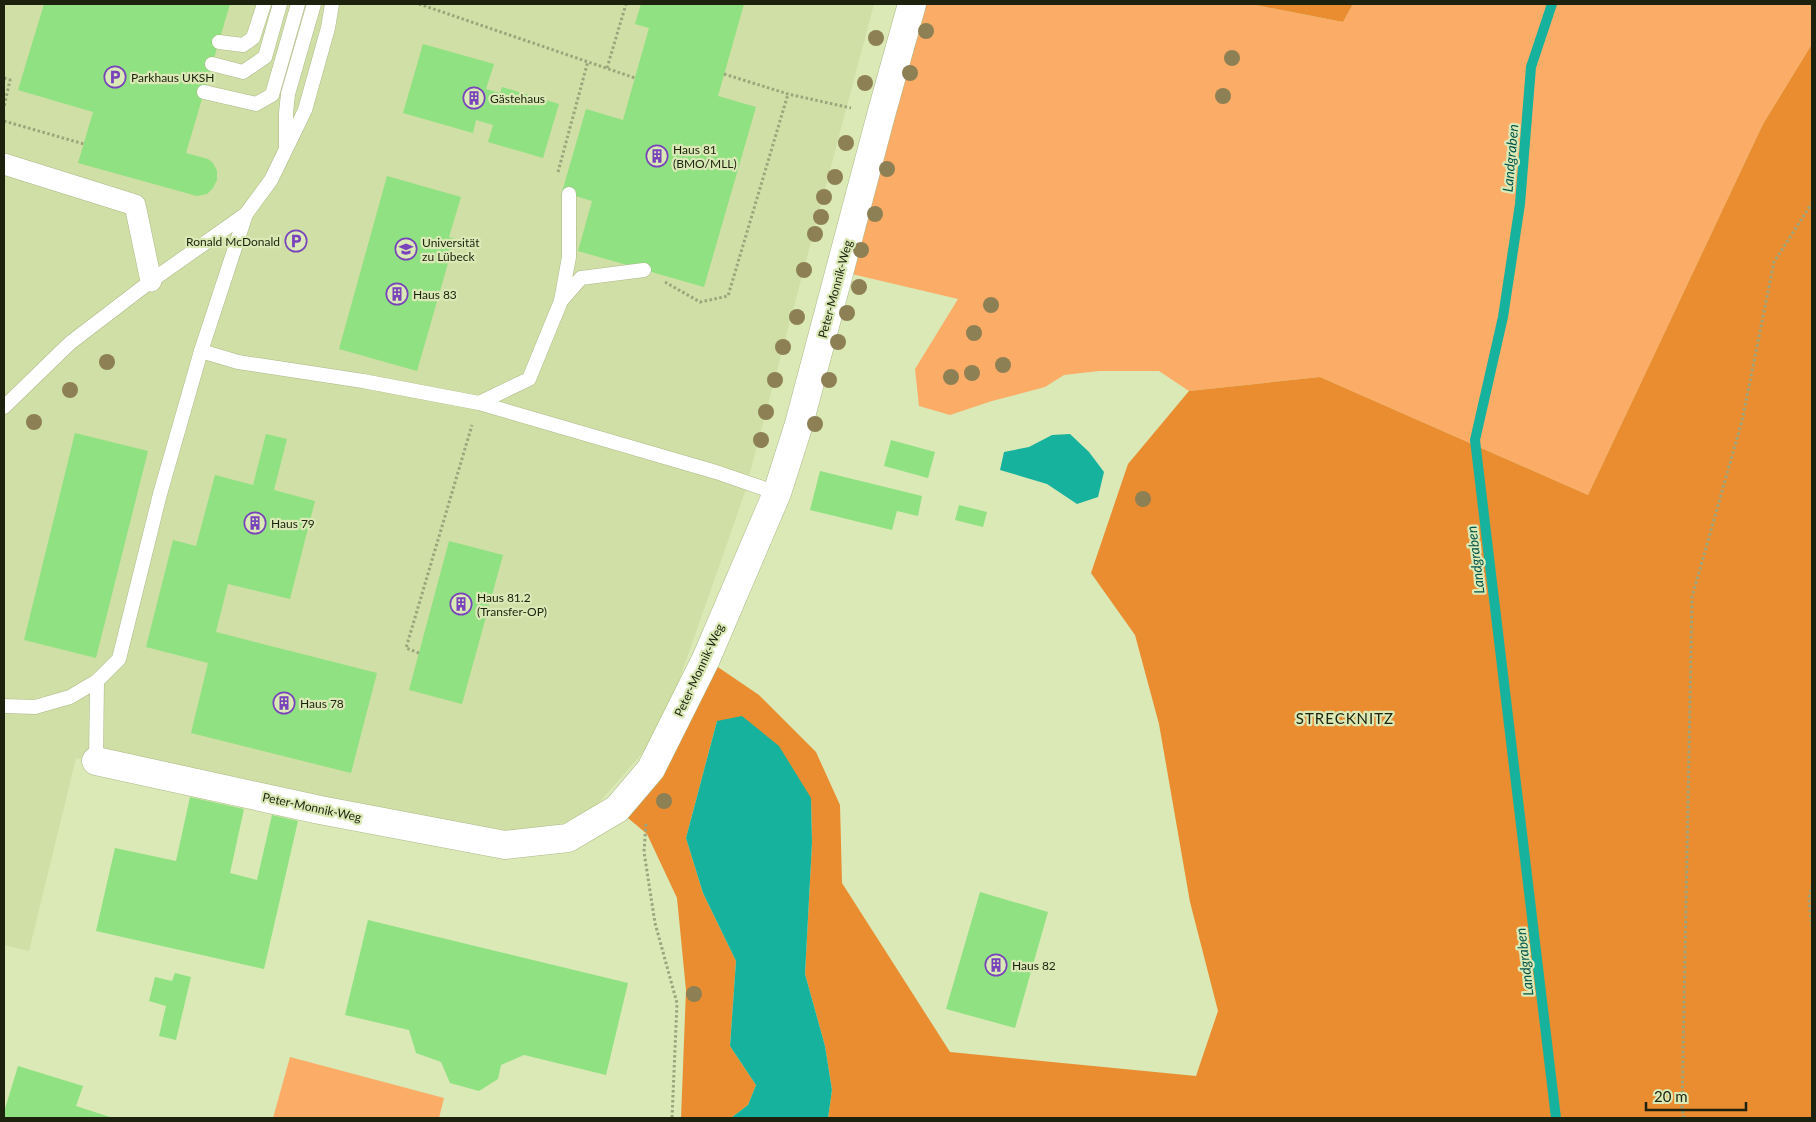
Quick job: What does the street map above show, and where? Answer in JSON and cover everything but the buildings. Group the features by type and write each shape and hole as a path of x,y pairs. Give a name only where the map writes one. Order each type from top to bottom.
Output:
{"street":[{"name":"Peter-Monnik-Weg","path":"96,761 320,810 505,845 568,838 617,809 651,769 706,660 778,493 799,424 912,4"},
{"path":"4,164 135,205 151,281"}],"lane":[{"path":"219,42 243,45 253,38 264,4"},
{"path":"212,64 243,72 265,57 280,4"},
{"path":"204,92 256,104 272,94 298,4"},
{"path":"286,150 288,94 314,4"},
{"path":"307,28 332,4"},
{"path":"4,706 34,706 70,697 97,681 119,659 160,494 201,350 246,214 271,180 305,110 328,28 332,4"},
{"path":"479,403 529,378 561,301 568,257 569,199"},
{"path":"4,407 70,342 151,281 246,214"},
{"path":"568,257 581,278"},
{"path":"561,301 581,278 644,270"},
{"path":"201,350 238,362 363,381 479,403 716,472 778,493"},
{"path":"96,761 97,681"}],"path":[{"path":"419,4 635,78"},
{"path":"607,68 626,4"},
{"path":"569,199 553,192 588,62"},
{"path":"724,74 788,94 881,115"},
{"path":"4,78 10,80 4,106"},
{"path":"644,270 700,302 728,296 788,94"},
{"path":"4,120 84,144"},
{"path":"1684,1118 1682,1108 1684,936 1692,597 1742,421 1774,262 1812,203"},
{"path":"419,653 406,648 479,403"},
{"path":"651,769 644,852 656,924 676,1003 672,1118"},
{"path":"1812,886 1809,899 1812,930"}],"shaded area":[{"name":"Universität zu Lübeck","path":"4,4 874,4 744,495 661,732 568,838 505,845 76,758 29,951 4,945"},
{"path":"912,4 1250,4 1343,22 1353,4 1812,4 1812,44 1763,124 1588,495 1320,377 1189,391 1159,371 1099,371 1064,375 1045,387 992,401 950,415 919,406 915,369 958,299 839,271"},
{"path":"1250,4 1353,4 1343,22"},
{"path":"1812,44 1812,1118 828,1118 832,1090 825,1046 805,974 812,843 811,799 717,721 686,838 703,893 736,961 730,1046 756,1085 748,1105 731,1118 681,1118 686,990 677,898 647,834 622,813 706,659 759,695 816,752 840,805 842,883 950,1052 1196,1076 1218,1011 1190,902 1159,724 1135,635 1091,573 1128,464 1189,391 1320,377 1588,495 1763,124"},
{"path":"290,1057 444,1098 439,1118 273,1118"}],"water":[{"path":"1070,434 1089,452 1104,472 1098,497 1077,504 1047,484 1000,470 1004,452 1029,447 1052,435"},
{"path":"742,716 779,746 811,798 812,843 805,974 825,1046 832,1090 828,1118 731,1118 748,1105 756,1085 730,1046 736,961 703,893 686,838 717,721"}],"waterway":[{"name":"Landgraben","path":"1552,4 1531,67 1520,204 1503,317 1475,440 1556,1118"}],"place":[{"name":"Parkhaus UKSH","path":"115,77"},
{"name":"Gästehaus","path":"474,98"},
{"name":"Haus 81 (BMO/MLL)","path":"657,156"},
{"name":"Ronald McDonald","path":"296,241"},
{"name":"Universität zu Lübeck","path":"406,249"},
{"name":"Haus 83","path":"397,294"},
{"name":"Haus 79","path":"255,523"},
{"name":"Haus 81.2 (Transfer-OP)","path":"461,604"},
{"name":"Haus 78","path":"284,703"},
{"name":"Haus 82","path":"996,965"}],"district":[{"name":"STRECKNITZ","path":"1345,718"}]}
